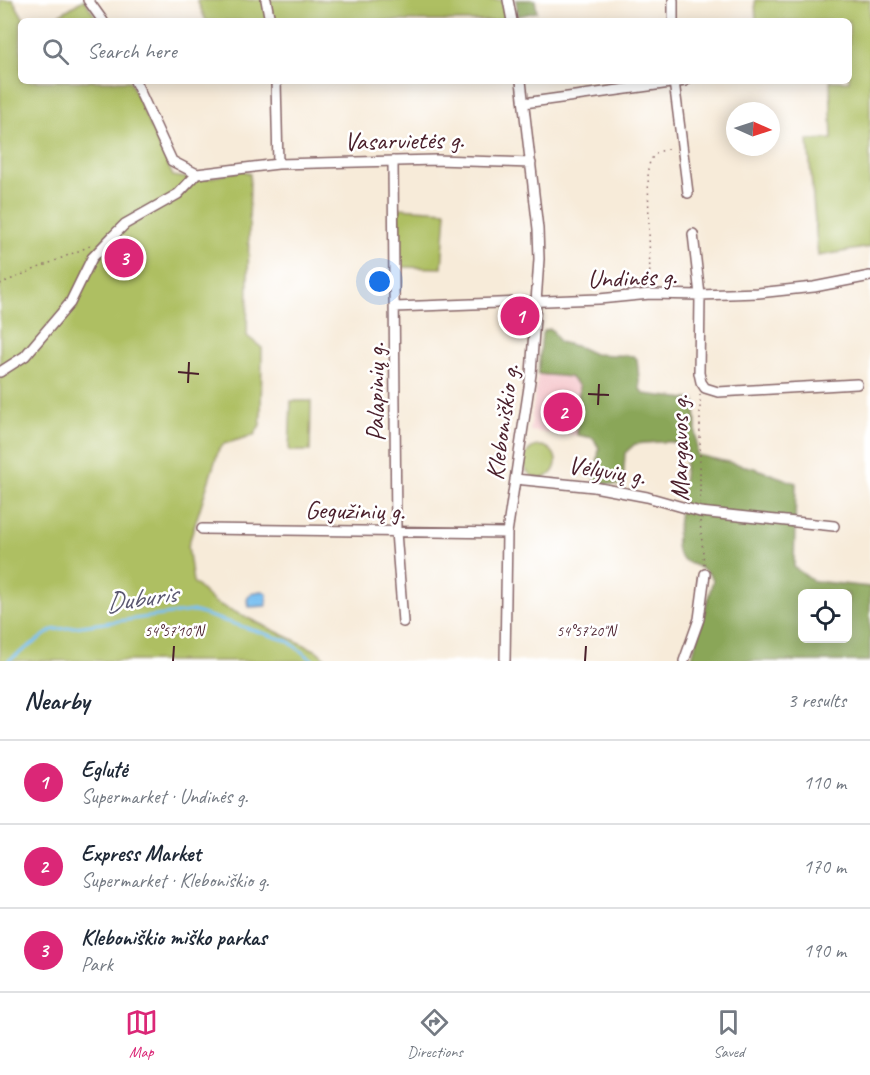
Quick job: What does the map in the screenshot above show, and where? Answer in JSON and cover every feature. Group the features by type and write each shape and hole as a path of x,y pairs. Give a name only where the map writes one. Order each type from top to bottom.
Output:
{"street":[{"path":"88,0 101,18"},
{"path":"266,0 269,18"},
{"path":"508,0 511,18"},
{"path":"673,0 673,18"},
{"path":"0,372 25,356 70,303 92,258 119,230 125,224 178,194 197,174 172,161 136,84"},
{"path":"276,84 278,164"},
{"name":"Kleboniškio g.","path":"505,661 507,533 531,374 538,301 539,249 521,84"},
{"path":"524,103 660,84"},
{"path":"674,84 688,193"},
{"name":"Vasarvietės g.","path":"197,174 278,164 468,160 531,163"},
{"name":"Palapinių g.","path":"393,161 396,532 404,622"},
{"name":"Margavos g.","path":"693,234 700,295 700,382"},
{"name":"Undinės g.","path":"395,307 599,299 650,294 758,293 814,287 870,276"},
{"path":"700,382 710,391 718,392 857,384"},
{"name":"Vėlyvių g.","path":"515,479 605,489 647,497 700,512 834,526"},
{"name":"Gegužinių g.","path":"202,530 507,533"},
{"path":"684,661 699,619 705,574"}],"path":[{"path":"650,294 649,165 654,154 659,151 682,147"},
{"path":"0,284 92,245"},
{"name":"Margavos g.","path":"700,382 700,512 705,574"}],"shaded area":[{"path":"538,374 570,377 579,386 577,435 530,431"}],"green space":[{"path":"0,0 13,0 23,18 18,18 18,84 131,84 173,176 201,180 243,170 250,174 247,336 262,348 260,425 254,435 224,444 219,449 188,546 193,582 214,602 317,651 328,661 0,661"},
{"path":"85,0 96,18 54,18"},
{"path":"197,0 502,0 505,18 205,18"},
{"path":"516,0 535,0 537,12 518,16"},
{"path":"755,0 870,0 870,247 818,256 808,140 832,139 830,84 852,84 852,18 756,18"},
{"path":"398,208 446,211 442,268 399,267"},
{"path":"550,329 559,342 594,354 634,356 637,359 640,389 644,394 695,400 697,455 754,468 796,483 794,567 813,581 870,587 870,661 691,661 713,580 704,570 682,558 676,545 687,449 683,445 671,442 635,444 625,453 623,486 595,482 599,448 593,438 577,435 579,386 570,377 538,374 542,334 545,330"},
{"path":"291,401 311,401 310,451 289,451"},
{"path":"540,446 552,450 556,462 552,474 540,478 528,474 524,462 528,450"}],"water":[{"path":"263,591 267,594 266,606 249,607 247,600 250,596"}],"waterway":[{"name":"Duburis","path":"8,661 52,630 193,611 288,641 314,661"}],"place":[{"name":"Kleboniškio miško parkas","path":"124,258"},
{"name":"Eglutė","path":"520,316"},
{"name":"Express Market","path":"563,412"}]}
